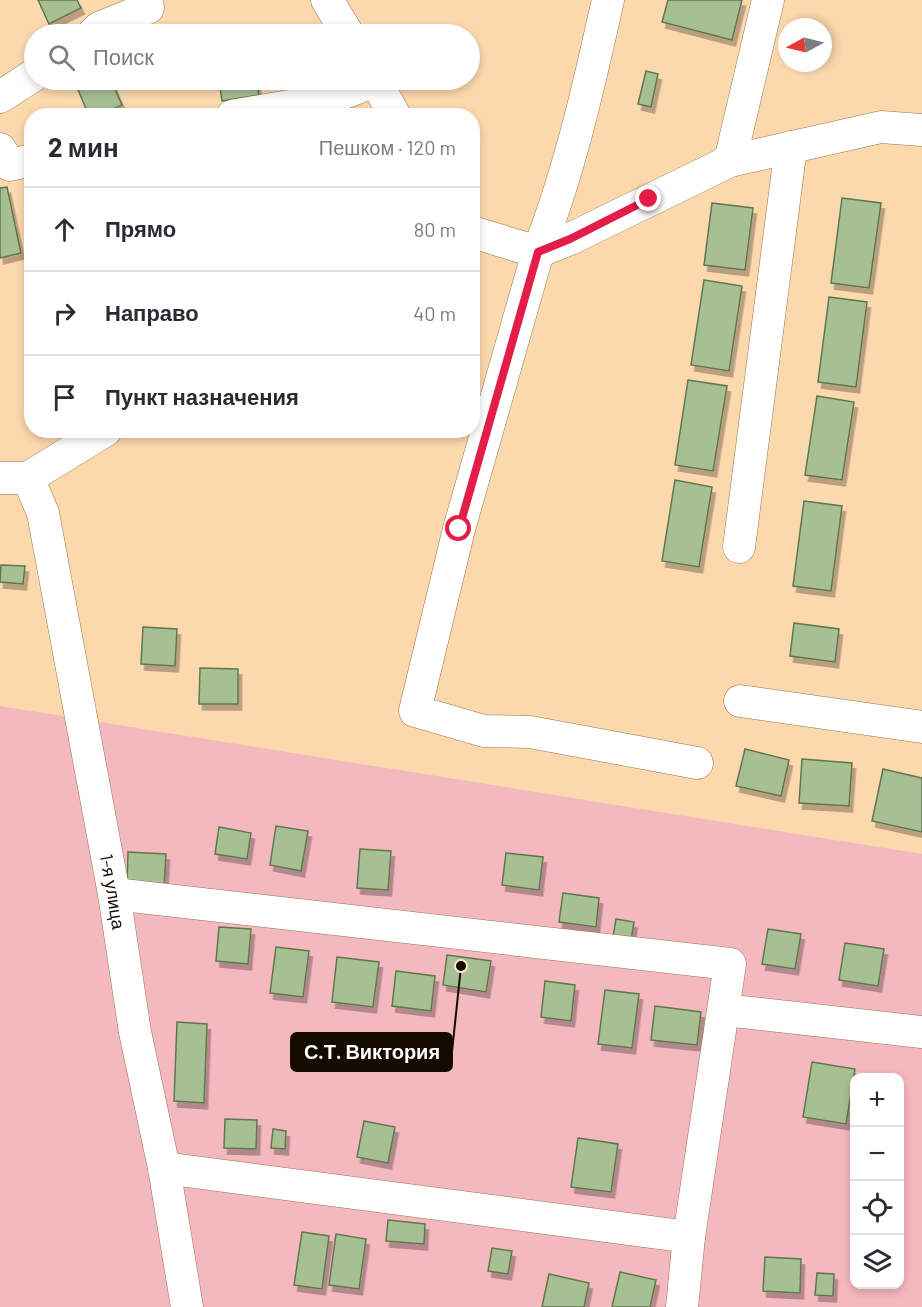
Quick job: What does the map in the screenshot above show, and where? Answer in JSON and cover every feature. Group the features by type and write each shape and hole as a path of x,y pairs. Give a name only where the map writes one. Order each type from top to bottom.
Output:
{"street":[{"path":"109,24 148,8 146,0"},
{"path":"327,0 342,24"},
{"path":"608,0 579,127 554,209 538,252 459,529 415,711 484,731 530,732 697,763"},
{"path":"730,161 768,0"},
{"path":"0,97 24,81"},
{"path":"302,108 355,90"},
{"path":"380,90 390,108"},
{"path":"480,234 538,252 570,239 730,161 881,127 922,130"},
{"path":"739,547 791,147"},
{"path":"0,149 10,165 24,162"},
{"path":"14,478 91,438"},
{"name":"1-я улица","path":"14,478 43,513 114,894 135,1032 164,1168 187,1307"},
{"path":"740,701 922,727"},
{"path":"114,894 730,964 689,1237 682,1307"},
{"path":"724,1010 922,1032"},
{"path":"164,1168 689,1237"}],"shaded area":[{"path":"0,706 922,854 922,1307 0,1307"}],"building":[{"path":"38,0 77,0 81,8 49,24"},
{"path":"668,0 742,0 732,40 662,22"},
{"path":"646,71 658,74 651,107 638,104"},
{"path":"78,90 115,90 122,105 115,108 86,108"},
{"path":"220,90 258,90 259,95 222,101"},
{"path":"7,187 21,253 0,258 0,188"},
{"path":"842,198 881,203 869,288 831,283"},
{"path":"712,203 753,208 745,270 704,265"},
{"path":"704,280 742,286 729,371 691,365"},
{"path":"829,297 867,302 856,387 818,382"},
{"path":"688,380 727,386 713,471 675,465"},
{"path":"817,396 854,402 842,480 805,475"},
{"path":"675,480 712,487 699,567 662,561"},
{"path":"804,501 842,506 831,591 793,586"},
{"path":"1,565 25,566 23,584 0,582"},
{"path":"794,623 839,629 835,662 790,656"},
{"path":"143,627 177,629 175,666 141,664"},
{"path":"200,668 238,669 238,704 199,704"},
{"path":"745,749 789,760 781,796 736,786"},
{"path":"802,759 852,763 849,806 799,803"},
{"path":"883,769 922,778 922,832 872,821"},
{"path":"276,826 308,831 301,871 270,865"},
{"path":"219,827 251,833 247,859 215,854"},
{"path":"360,849 391,851 388,890 357,888"},
{"path":"128,852 166,854 164,888 127,887"},
{"path":"506,853 543,857 539,890 502,885"},
{"path":"563,893 599,898 596,927 559,922"},
{"path":"616,919 634,922 631,940 613,937"},
{"path":"219,927 251,929 248,964 216,961"},
{"path":"768,929 801,934 795,969 762,964"},
{"path":"845,943 884,949 878,986 839,980"},
{"path":"276,947 309,951 303,997 270,993"},
{"path":"447,955 491,961 486,992 443,985"},
{"path":"337,957 379,962 373,1007 332,1002"},
{"path":"396,971 435,976 431,1011 392,1006"},
{"path":"545,981 575,985 571,1021 541,1017"},
{"path":"605,990 639,994 632,1048 598,1044"},
{"path":"655,1006 701,1012 697,1045 651,1040"},
{"path":"177,1022 207,1024 204,1103 174,1101"},
{"path":"812,1062 855,1069 854,1073 850,1073 850,1100 846,1124 803,1117"},
{"path":"225,1119 257,1120 256,1149 224,1148"},
{"path":"364,1121 395,1127 388,1163 357,1157"},
{"path":"273,1129 286,1131 285,1149 271,1148"},
{"path":"578,1138 618,1144 611,1192 571,1187"},
{"path":"388,1220 425,1224 424,1244 386,1241"},
{"path":"302,1232 329,1236 322,1289 294,1285"},
{"path":"336,1234 366,1239 359,1289 329,1285"},
{"path":"492,1248 512,1251 508,1274 488,1271"},
{"path":"765,1257 801,1259 800,1293 763,1291"},
{"path":"620,1272 656,1280 650,1307 612,1307"},
{"path":"817,1273 834,1274 833,1296 815,1295"},
{"path":"549,1274 589,1283 584,1307 542,1307"}],"place":[{"name":"С.Т. Виктория","path":"461,966"}],"route":[{"path":"459,529 538,252 570,239 649,199"}]}
